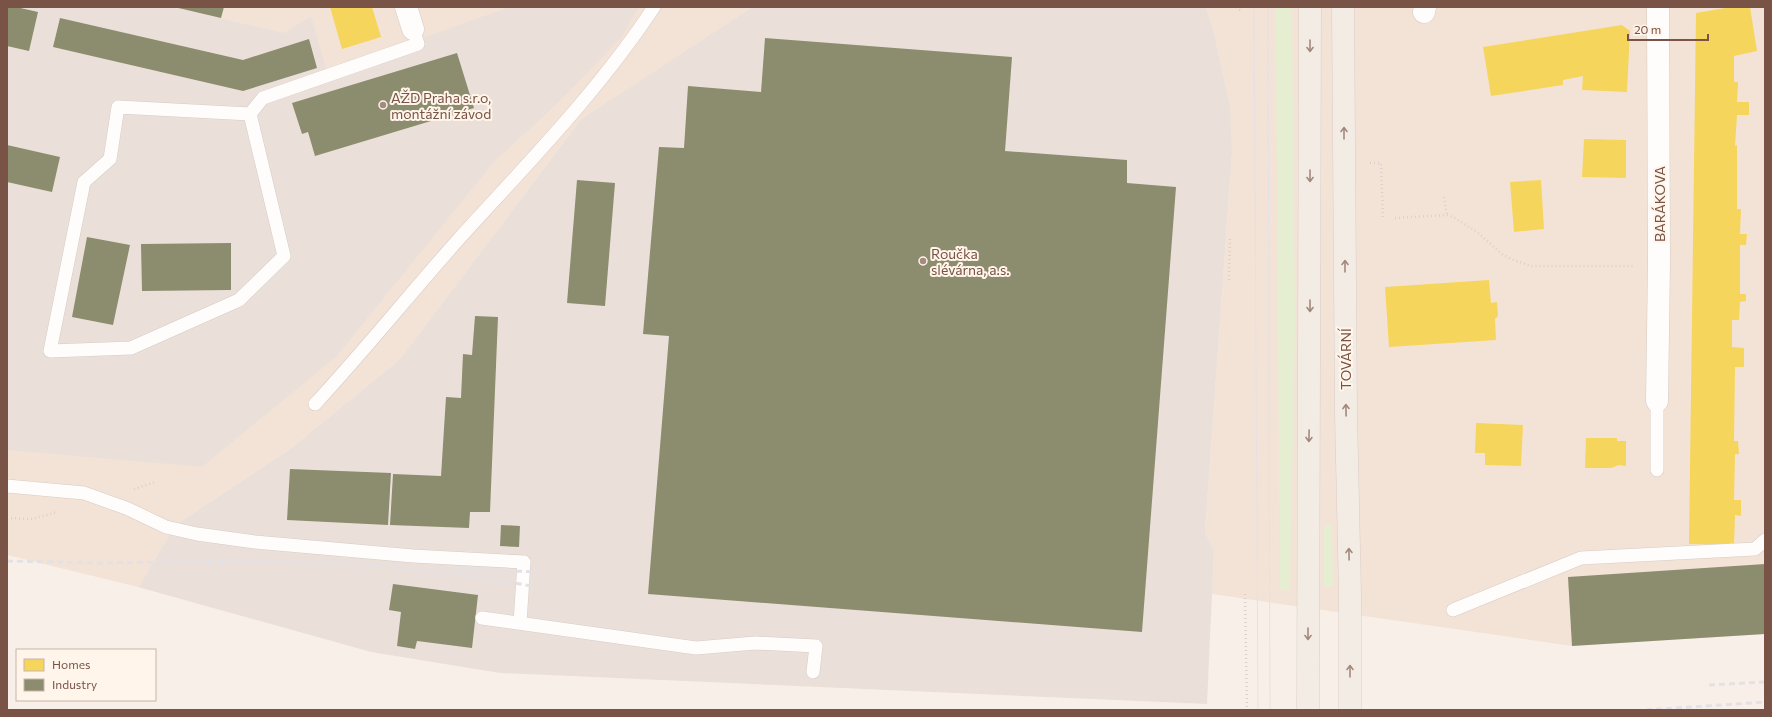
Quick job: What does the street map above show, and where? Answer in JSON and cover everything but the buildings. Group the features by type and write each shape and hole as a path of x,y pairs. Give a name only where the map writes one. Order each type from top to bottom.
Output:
{"main road":[{"path":"1308,710 1310,7"},
{"name":"TOVÁRNÍ","path":"1343,7 1350,710"}],"street":[{"path":"406,7 413,29"},
{"name":"BARÁKOVA","path":"1657,401 1659,264 1658,7"}],"lane":[{"path":"315,404 361,354 444,256 566,121 637,33 654,7"},
{"path":"250,114 263,98 418,44 413,29"},
{"path":"118,108 250,114 284,256 239,300 131,348 50,351 84,182 110,159 118,108"},
{"path":"1657,401 1657,470"},
{"path":"7,486 84,493 126,508 166,527 197,534 255,542 406,555 524,562 520,623"},
{"path":"1453,610 1581,558 1755,549 1765,540"},
{"path":"482,618 696,648 755,643 816,646 813,672"}],"path":[{"path":"1236,7 1240,10"},
{"path":"1370,163 1381,163 1382,218"},
{"path":"1444,197 1447,215"},
{"path":"1395,218 1447,215 1463,222 1511,260 1531,266 1639,266 1659,264"},
{"path":"1229,280 1230,237"},
{"path":"1245,594 1246,710"}],"shaded area":[{"path":"7,7 752,7 581,119 400,359 290,449 175,525 138,587 7,555"},
{"path":"7,7 171,7 284,33 311,16 327,72 509,7 639,7 621,38 560,101 494,162 336,357 202,467 7,450"},
{"path":"752,7 1206,7 1212,25 1230,107 1232,153 1205,532 1214,550 1207,704 500,673 371,652 138,587 175,525 290,449 400,359 581,119"},
{"path":"1206,7 1765,7 1765,634 1572,646 1212,594 1214,550 1205,532 1232,153 1212,25"}],"green space":[{"path":"1275,7 1292,7 1295,325 1290,590 1280,590"},
{"path":"1329,524 1332,526 1333,586 1324,587 1324,528"}],"tram line":[{"path":"1254,7 1258,710"},
{"path":"1268,7 1270,710"}],"railway":[{"path":"7,561 102,563 263,561 369,565 460,574 532,586"},
{"path":"456,569 540,572"},
{"path":"1709,685 1765,682"},
{"path":"1646,710 1765,702"}],"place":[{"name":"AŽD Praha s.r.o, montážní závod","path":"383,105"},
{"name":"Roučka slévárna, a.s.","path":"923,261"}]}
